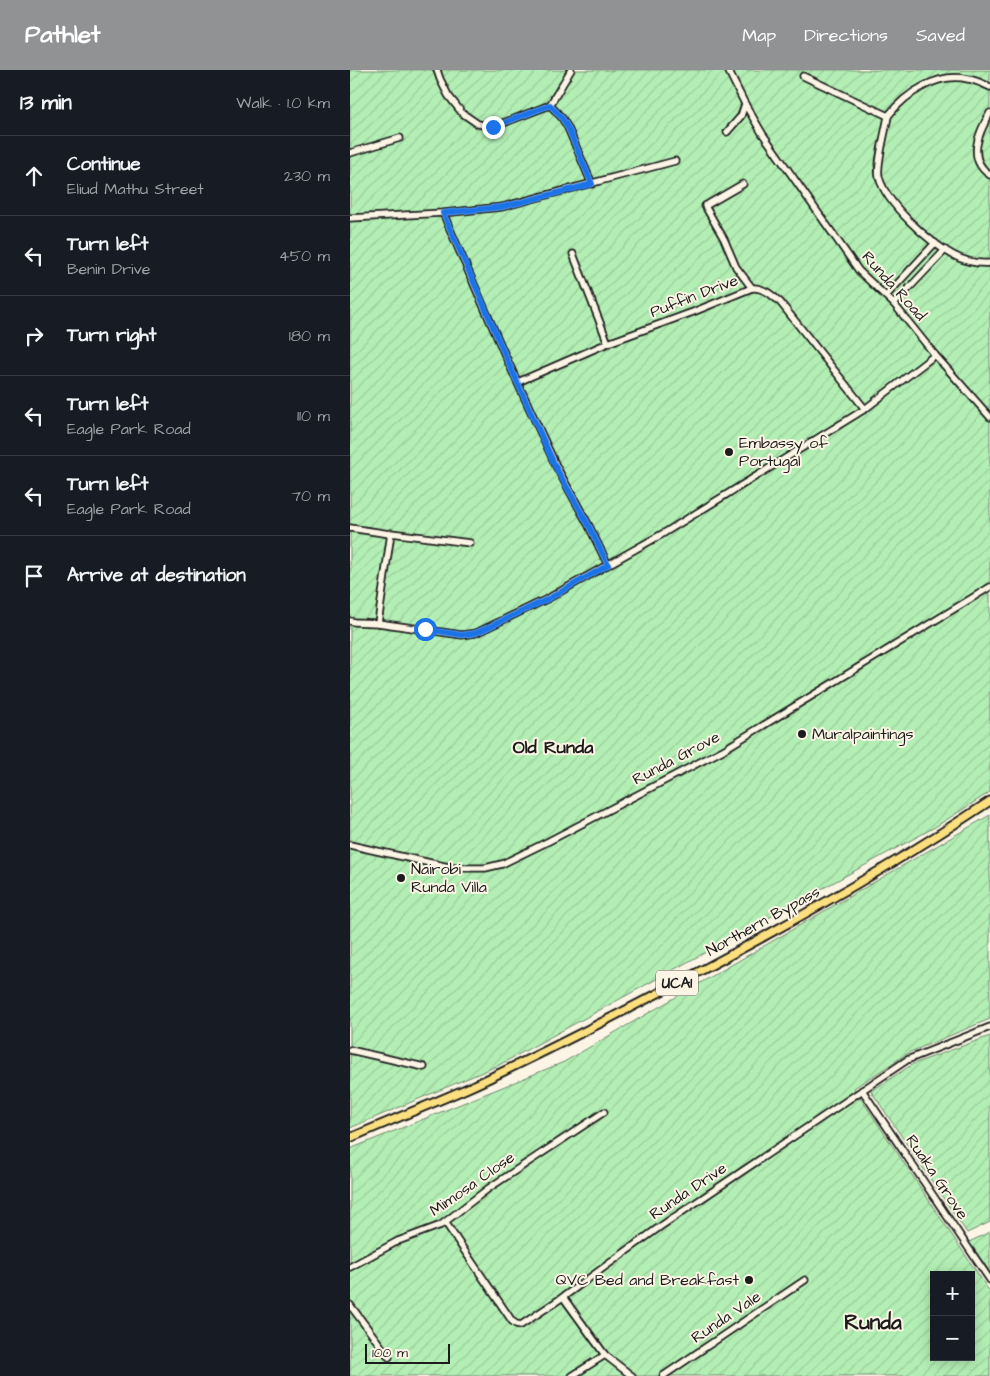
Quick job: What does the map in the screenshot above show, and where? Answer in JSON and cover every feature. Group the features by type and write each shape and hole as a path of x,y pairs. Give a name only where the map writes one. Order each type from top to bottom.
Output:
{"main road":[{"name":"Northern Bypass","path":"350,1138 468,1088 516,1065 742,949 886,867 990,801"}],"street":[{"path":"437,70 448,95 462,113 478,124 493,127 550,105 571,70"},
{"name":"Runda Road","path":"728,70 752,117 859,271 894,304 935,355 990,417"},
{"path":"803,76 888,116"},
{"path":"990,87 967,78 948,78 921,87 906,98 888,116 878,175 889,197 903,214 935,244 954,256 974,263 990,263"},
{"path":"727,132 741,116 745,104"},
{"path":"550,105 568,128 592,184"},
{"path":"990,113 983,125 976,149 978,160 990,175"},
{"path":"350,153 400,138"},
{"path":"350,218 443,213 502,207 676,161"},
{"path":"743,184 705,206 724,239 736,268 752,288"},
{"path":"443,213 556,468 588,524 608,565"},
{"path":"886,296 935,244"},
{"path":"894,304 945,250"},
{"path":"573,254 608,343"},
{"name":"Puffin Drive","path":"518,382 608,343 752,288 758,288 780,302 865,409"},
{"path":"350,621 462,635 476,633 548,599 664,533 865,409 935,355"},
{"path":"350,528 470,543"},
{"path":"378,623 390,534"},
{"name":"Runda Grove","path":"350,845 453,868 485,868 502,864 723,750 990,587"},
{"name":"Runda Drive","path":"445,1222 512,1321 521,1325 661,1226 907,1060 990,1028"},
{"path":"350,1050 424,1067"},
{"name":"Ruaka Grove","path":"862,1090 990,1280"},
{"name":"Mimosa Close","path":"350,1267 398,1242 445,1222 489,1188 604,1112"},
{"name":"Runda Vale","path":"663,1376 805,1280"},
{"path":"563,1297 605,1355 632,1376"},
{"path":"350,1305 389,1357"},
{"path":"572,1376 605,1355"}],"green space":[{"path":"350,70 990,70 990,792 935,827 499,1065 350,1128"},
{"path":"990,815 990,1019 910,1052 854,1088 990,1292 990,1376 350,1376 350,1149 564,1062"},
{"path":"990,1036 990,1222 967,1233 871,1091 913,1064"},
{"path":"990,1232 990,1272 969,1242"}],"place":[{"name":"Embassy of Portugal","path":"729,452"},
{"name":"Muralpaintings","path":"802,734"},
{"name":"Nairobi Runda Villa","path":"401,878"},
{"name":"QVC Bed and Breakfast","path":"749,1280"}],"district":[{"name":"Old Runda","path":"553,747"},
{"name":"Runda","path":"873,1322"}],"route":[{"path":"425,629 462,635 476,633 548,599 608,565 588,524 556,468 443,213 502,207 592,184 568,128 550,105 493,127"}]}
